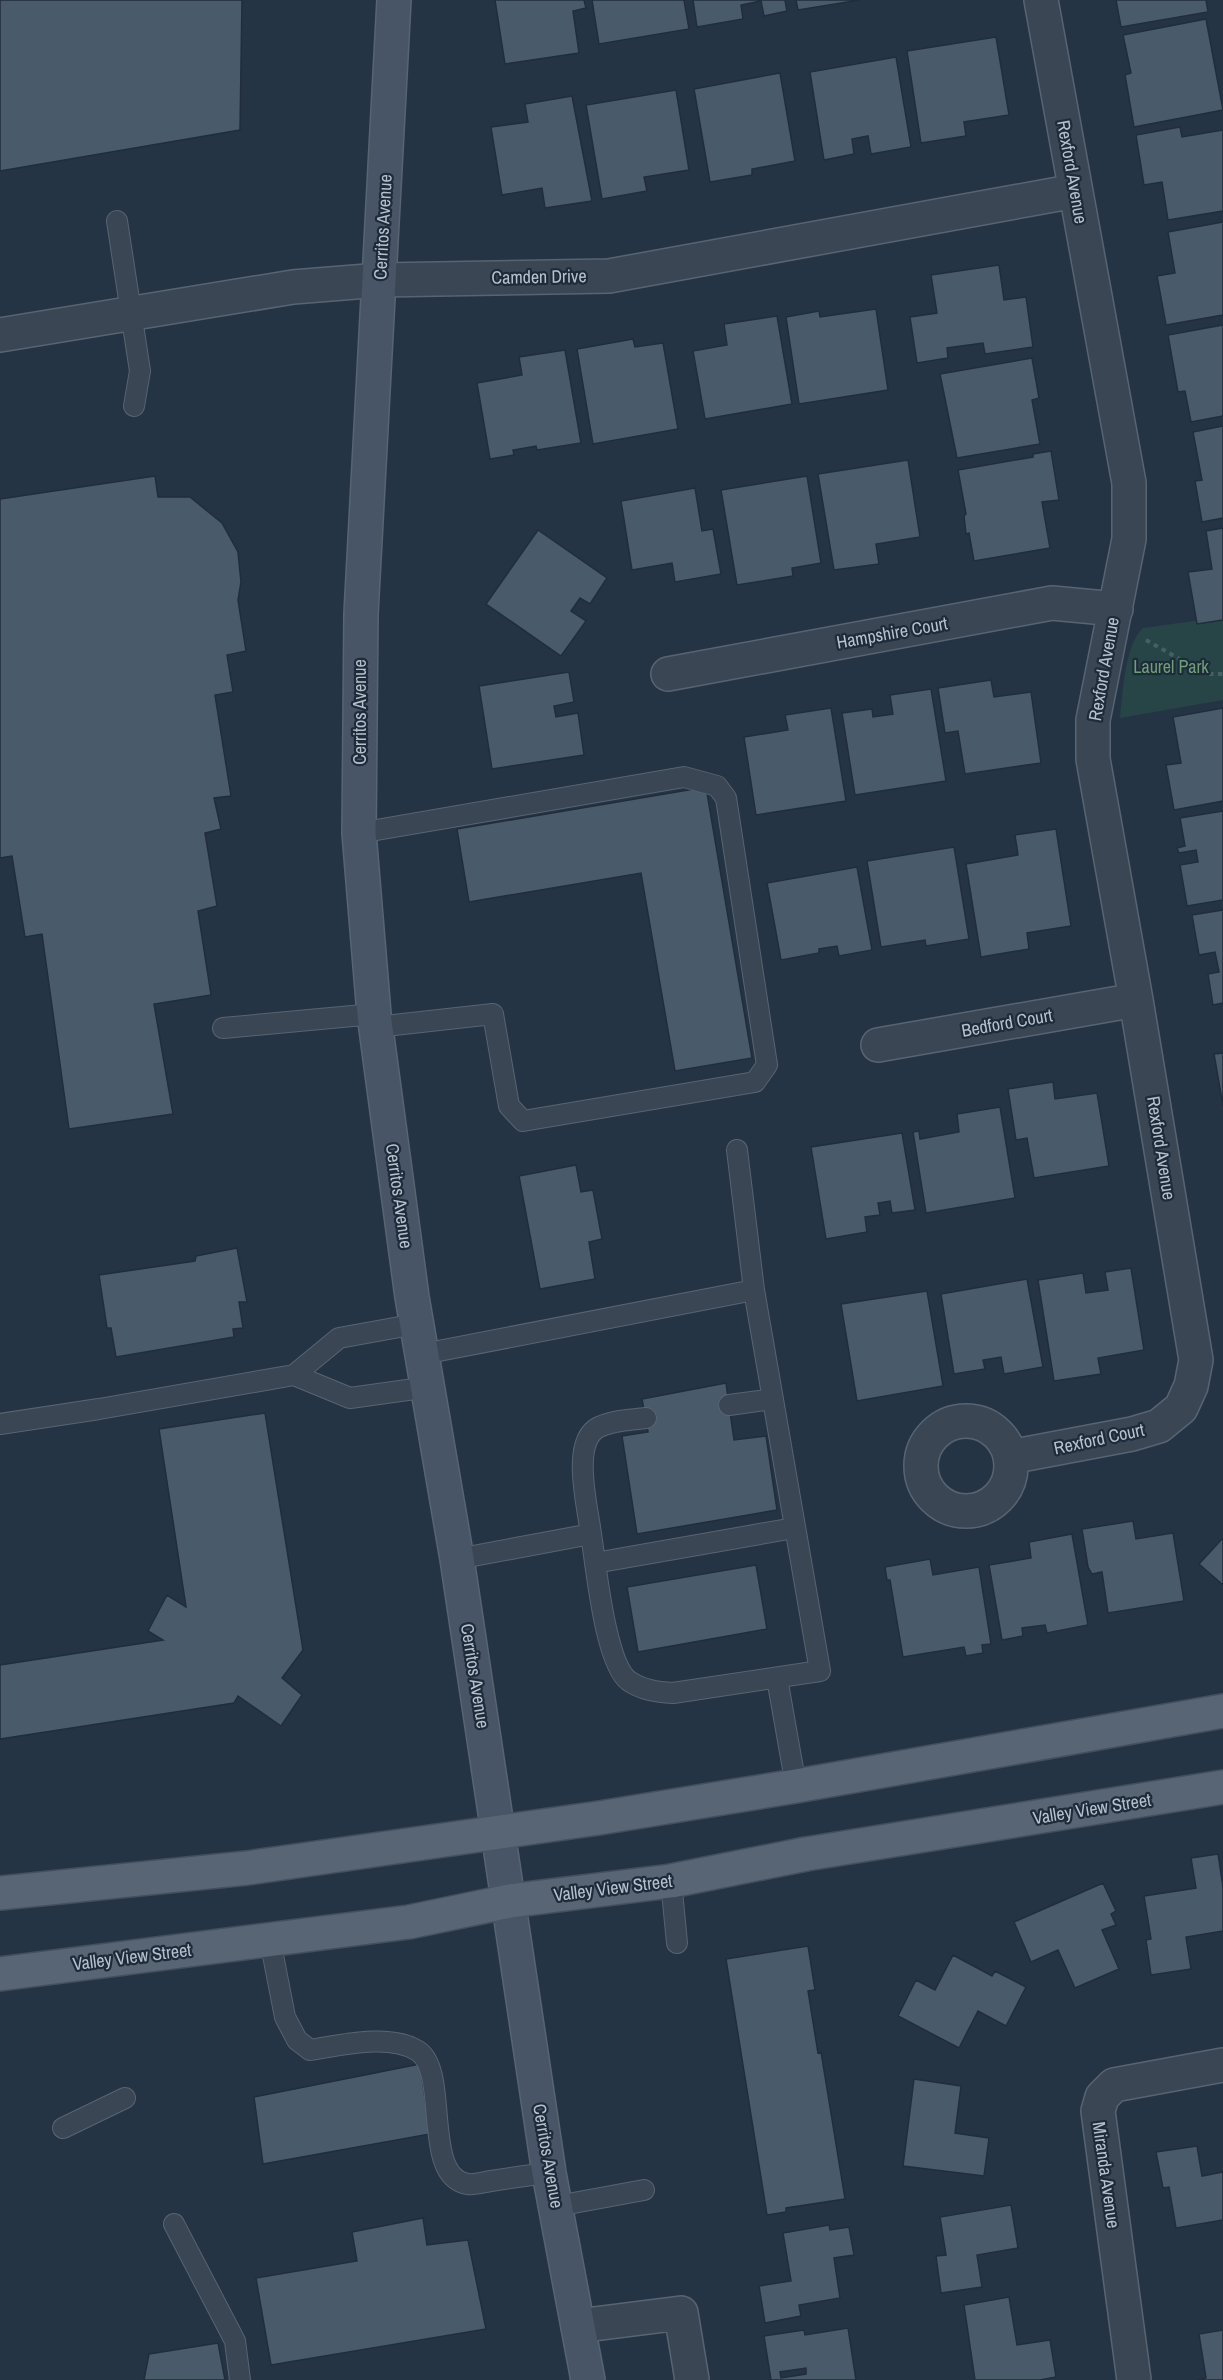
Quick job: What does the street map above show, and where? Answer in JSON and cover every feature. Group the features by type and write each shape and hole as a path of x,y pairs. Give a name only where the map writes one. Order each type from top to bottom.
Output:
{"main road":[{"name":"Cerritos Avenue","path":"394,0 361,614 359,833 375,1020 420,1339 510,1901 549,2172 588,2380"},
{"path":"0,1893 247,1868 652,1810 1223,1711"},
{"name":"Valley View Street","path":"0,1974 409,1922 510,1901 671,1881 806,1854 1223,1787"}],"street":[{"name":"Rexford Avenue","path":"1041,0 1129,483 1129,539 1093,720 1093,759 1137,1000 1196,1360 1191,1386 1181,1407"},
{"name":"Camden Drive","path":"0,335 293,287 380,280 609,276 1075,190"},
{"name":"Hampshire Court","path":"669,674 1052,603 1116,609"},
{"name":"Bedford Court","path":"878,1045 1137,1000"},
{"name":"Rexford Court","path":"1010,1456 1141,1432 1159,1426 1181,1407"},
{"name":"Miranda Avenue","path":"1134,2380 1098,2111 1102,2097 1114,2085 1223,2065"},
{"path":"578,2326 681,2313 692,2380"}],"lane":[{"path":"117,221 140,371 134,406"},
{"path":"224,1028 493,1014 509,1106 523,1120 755,1082 767,1065 726,798 717,786 684,777 359,833"},
{"path":"646,1418 597,1428 588,1437 583,1454 595,1563 609,1642 627,1680 654,1692 673,1693 820,1671 754,1290 736,1150"},
{"path":"0,1424 294,1376 339,1338 420,1339 754,1290"},
{"path":"294,1376 350,1398 429,1387"},
{"path":"729,1405 773,1400"},
{"path":"595,1563 794,1528"},
{"path":"457,1559 591,1534"},
{"path":"777,1678 795,1786"},
{"path":"671,1881 677,1943"},
{"path":"270,1940 285,2017 297,2040 310,2050 355,2043 395,2042 419,2051 426,2060 431,2074 444,2164 456,2180 469,2184 549,2172"},
{"path":"63,2128 125,2098"},
{"path":"557,2206 644,2190"},
{"path":"174,2224 235,2341 240,2380"}],"path":[{"path":"1116,609 1136,634 1206,674 1223,674"}],"green space":[{"name":"Laurel Park","path":"1223,617 1223,700 1120,718 1128,658 1143,628"}],"building":[{"path":"0,0 242,0 240,130 0,171"},
{"path":"495,0 584,0 586,8 573,11 579,53 505,64"},
{"path":"592,0 684,0 689,29 599,44"},
{"path":"693,0 785,0 787,11 764,16 761,1 741,5 743,19 697,27"},
{"path":"796,0 860,0 798,10"},
{"path":"1116,0 1206,0 1208,12 1121,27"},
{"path":"1206,19 1223,110 1134,127 1125,75 1131,73 1123,35"},
{"path":"996,37 1009,115 964,122 966,136 921,143 907,51"},
{"path":"896,57 911,147 871,154 868,136 852,139 854,154 824,160 810,72"},
{"path":"780,73 795,161 752,169 752,175 710,182 694,89"},
{"path":"676,90 689,170 644,177 647,191 602,199 586,105"},
{"path":"572,96 592,201 545,208 542,188 502,195 491,127 528,122 525,104"},
{"path":"1180,127 1182,137 1223,130 1223,211 1168,220 1162,182 1144,185 1136,135"},
{"path":"1223,222 1223,315 1166,325 1157,276 1175,273 1168,232"},
{"path":"999,265 1004,300 1026,297 1033,347 985,354 983,343 947,348 948,358 917,363 910,317 937,313 931,275"},
{"path":"876,309 888,390 799,404 786,317 819,311 820,317"},
{"path":"777,316 792,404 705,419 693,351 727,345 724,324"},
{"path":"1223,325 1223,416 1191,422 1185,391 1178,392 1168,335"},
{"path":"633,339 635,347 663,343 678,429 593,444 577,349"},
{"path":"565,350 581,443 537,450 536,446 513,450 514,455 490,459 477,383 522,375 519,357"},
{"path":"1032,358 1039,398 1032,400 1040,444 957,458 940,374"},
{"path":"1223,426 1223,518 1202,522 1195,481 1202,480 1193,432"},
{"path":"1051,451 1059,500 1042,502 1050,548 974,561 969,533 966,534 964,516 966,514 958,470 1033,457 1033,454"},
{"path":"908,460 920,537 876,544 879,564 834,570 818,474"},
{"path":"155,476 158,497 190,497 222,523 238,552 241,582 238,600 246,651 227,655 233,692 215,695 231,796 214,798 221,829 205,833 217,906 198,911 211,995 154,1004 173,1114 69,1129 42,934 25,937 12,856 0,858 0,499"},
{"path":"807,476 821,563 792,568 793,576 737,585 721,490"},
{"path":"695,488 702,531 713,529 721,574 675,582 672,563 632,570 621,501"},
{"path":"1223,528 1223,620 1197,624 1188,572 1212,569 1206,531"},
{"path":"538,530 607,578 590,604 580,598 571,611 586,621 561,656 486,604"},
{"path":"569,672 574,702 554,706 556,717 578,713 584,755 492,769 479,686"},
{"path":"991,680 994,697 1031,692 1041,763 965,774 958,731 945,733 938,688"},
{"path":"931,689 946,781 855,795 842,713 872,709 873,717 893,714 890,695"},
{"path":"831,708 846,801 756,815 744,737 788,730 785,715"},
{"path":"1223,708 1223,801 1174,810 1166,765 1181,763 1173,717"},
{"path":"706,787 752,1058 675,1071 641,873 469,902 457,829"},
{"path":"1223,811 1223,900 1187,906 1180,865 1198,862 1196,850 1179,853 1177,848 1185,846 1180,818"},
{"path":"1056,829 1071,926 1027,933 1029,949 981,957 966,864 1018,855 1015,835"},
{"path":"954,847 969,939 926,946 925,940 881,947 867,861"},
{"path":"857,867 872,950 839,956 837,946 819,949 819,953 781,960 767,883"},
{"path":"1223,910 1223,1003 1213,1005 1208,974 1219,972 1215,952 1199,955 1192,915"},
{"path":"1223,1053 1223,1106 1214,1054"},
{"path":"1053,1082 1055,1099 1097,1093 1109,1166 1034,1178 1027,1138 1016,1140 1008,1089"},
{"path":"1000,1107 1015,1198 926,1213 913,1132 919,1131 920,1139 959,1132 957,1114"},
{"path":"902,1133 915,1210 892,1213 890,1201 878,1203 880,1215 865,1217 867,1232 826,1239 811,1147"},
{"path":"576,1165 581,1192 593,1190 602,1239 589,1242 595,1279 540,1289 519,1176"},
{"path":"237,1248 247,1302 239,1302 243,1328 233,1329 234,1337 116,1357 111,1328 107,1328 99,1275 195,1261 196,1256"},
{"path":"1131,1268 1144,1350 1098,1358 1101,1374 1054,1381 1038,1280 1083,1273 1086,1293 1108,1290 1105,1272"},
{"path":"1027,1279 1043,1367 1004,1374 1001,1357 983,1360 985,1369 954,1374 941,1294"},
{"path":"927,1291 943,1386 857,1401 841,1304"},
{"path":"726,1383 734,1440 766,1436 777,1510 637,1534 622,1436 648,1432 642,1399"},
{"path":"265,1413 303,1650 282,1678 302,1695 281,1726 238,1696 234,1703 0,1739 0,1665 163,1640 148,1631 167,1595 186,1607 159,1429"},
{"path":"1133,1521 1136,1539 1173,1533 1184,1601 1108,1613 1102,1572 1092,1574 1088,1567 1082,1529"},
{"path":"1072,1534 1088,1625 1047,1633 1045,1625 1022,1628 1023,1636 1002,1640 989,1565 1031,1558 1029,1542"},
{"path":"1223,1538 1223,1585 1199,1564"},
{"path":"930,1559 933,1575 979,1567 991,1644 982,1645 983,1653 966,1656 964,1647 903,1657 890,1580 887,1580 885,1567"},
{"path":"756,1565 767,1629 638,1652 627,1587"},
{"path":"1218,1854 1223,1887 1223,1931 1186,1937 1191,1969 1151,1975 1146,1940 1151,1939 1144,1896 1196,1888 1191,1858"},
{"path":"1103,1883 1116,1911 1111,1914 1116,1925 1102,1930 1119,1969 1075,1988 1058,1950 1031,1962 1014,1922"},
{"path":"808,1946 815,1990 808,1991 818,2053 821,2052 845,2199 786,2208 786,2212 767,2215 726,1959"},
{"path":"953,1955 992,1976 995,1971 1026,1987 1006,2026 978,2011 959,2048 898,2016 916,1980 935,1990"},
{"path":"420,2064 430,2134 263,2164 254,2097"},
{"path":"914,2079 961,2086 955,2133 989,2138 984,2176 903,2166"},
{"path":"1197,2146 1202,2176 1223,2172 1223,2220 1176,2228 1169,2187 1163,2188 1156,2152"},
{"path":"1011,2205 1018,2248 977,2255 982,2287 941,2293 936,2256 946,2255 940,2217"},
{"path":"423,2218 427,2245 468,2240 486,2329 271,2365 256,2278 357,2261 352,2232"},
{"path":"829,2225 830,2230 849,2227 854,2255 834,2258 840,2298 799,2305 801,2316 765,2323 759,2286 791,2281 783,2233"},
{"path":"1009,2297 1017,2345 1050,2340 1056,2377 1040,2380 975,2380 964,2305"},
{"path":"848,2328 856,2380 771,2380 764,2336 804,2330 805,2335","holes":["806,2368 806,2374 781,2378 780,2372"]},
{"path":"1223,2330 1223,2380 1197,2380 1206,2378 1199,2334"},
{"path":"218,2343 225,2380 144,2380 149,2354"}]}
